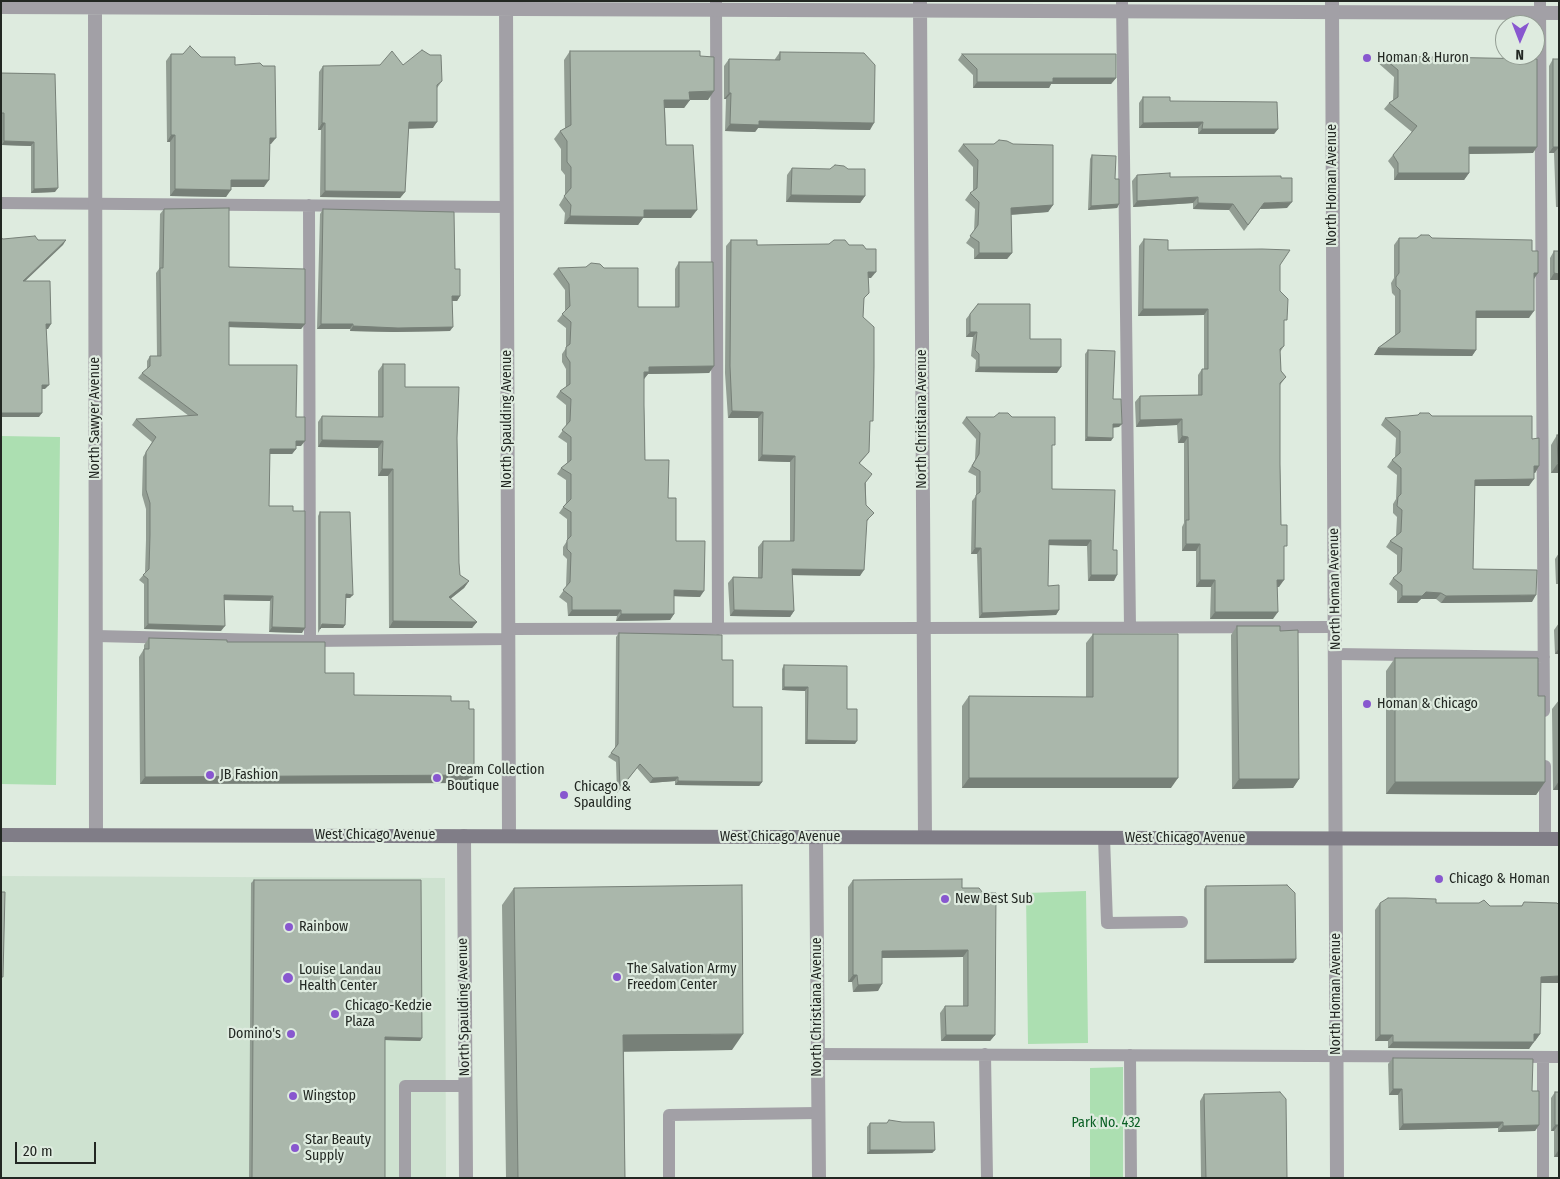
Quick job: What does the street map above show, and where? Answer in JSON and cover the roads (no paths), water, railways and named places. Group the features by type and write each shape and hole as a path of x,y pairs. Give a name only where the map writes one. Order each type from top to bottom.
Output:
{"main road":[{"name":"West Chicago Avenue","path":"1,835 1552,839"}],"street":[{"path":"1,8 95,4 1332,6 1540,7 1559,13"},
{"name":"North Sawyer Avenue","path":"95,4 96,835"},
{"name":"North Spaulding Avenue","path":"506,5 509,836"},
{"name":"North Christiana Avenue","path":"920,6 925,837"},
{"name":"North Homan Avenue","path":"1332,6 1338,1178"},
{"name":"North Spaulding Avenue","path":"464,836 466,1178"},
{"name":"North Christiana Avenue","path":"816,837 819,1178"}],"lane":[{"path":"716,5 718,629"},
{"path":"1122,6 1130,627"},
{"path":"1540,7 1544,723"},
{"path":"1,203 507,207"},
{"path":"308,205 310,641"},
{"path":"96,636 310,641 718,629 1335,627"},
{"path":"1336,654 1544,657"},
{"path":"1544,751 1552,839"},
{"path":"1104,837 1107,923 1182,922"},
{"path":"818,1054 1559,1057"},
{"path":"985,1054 987,1178"},
{"path":"1130,1055 1131,1178"},
{"path":"1543,1057 1543,1178"},
{"path":"405,1178 404,1086 465,1086"},
{"path":"670,1178 669,1115 818,1113"}],"place":[{"name":"Homan & Huron","path":"1367,58"},
{"name":"Homan & Chicago","path":"1367,704"},
{"name":"JB Fashion","path":"210,775"},
{"name":"Dream Collection Boutique","path":"437,778"},
{"name":"Chicago & Spaulding","path":"564,795"},
{"name":"Chicago & Homan","path":"1439,879"},
{"name":"New Best Sub","path":"945,899"},
{"name":"Rainbow","path":"289,927"},
{"name":"The Salvation Army Freedom Center","path":"617,977"},
{"name":"Louise Landau Health Center","path":"288,978"},
{"name":"Chicago-Kedzie Plaza","path":"335,1014"},
{"name":"Domino's","path":"291,1034"},
{"name":"Wingstop","path":"293,1096"},
{"name":"Star Beauty Supply","path":"295,1148"}],"park label":[{"name":"Park No. 432","path":"1106,1123"}]}
